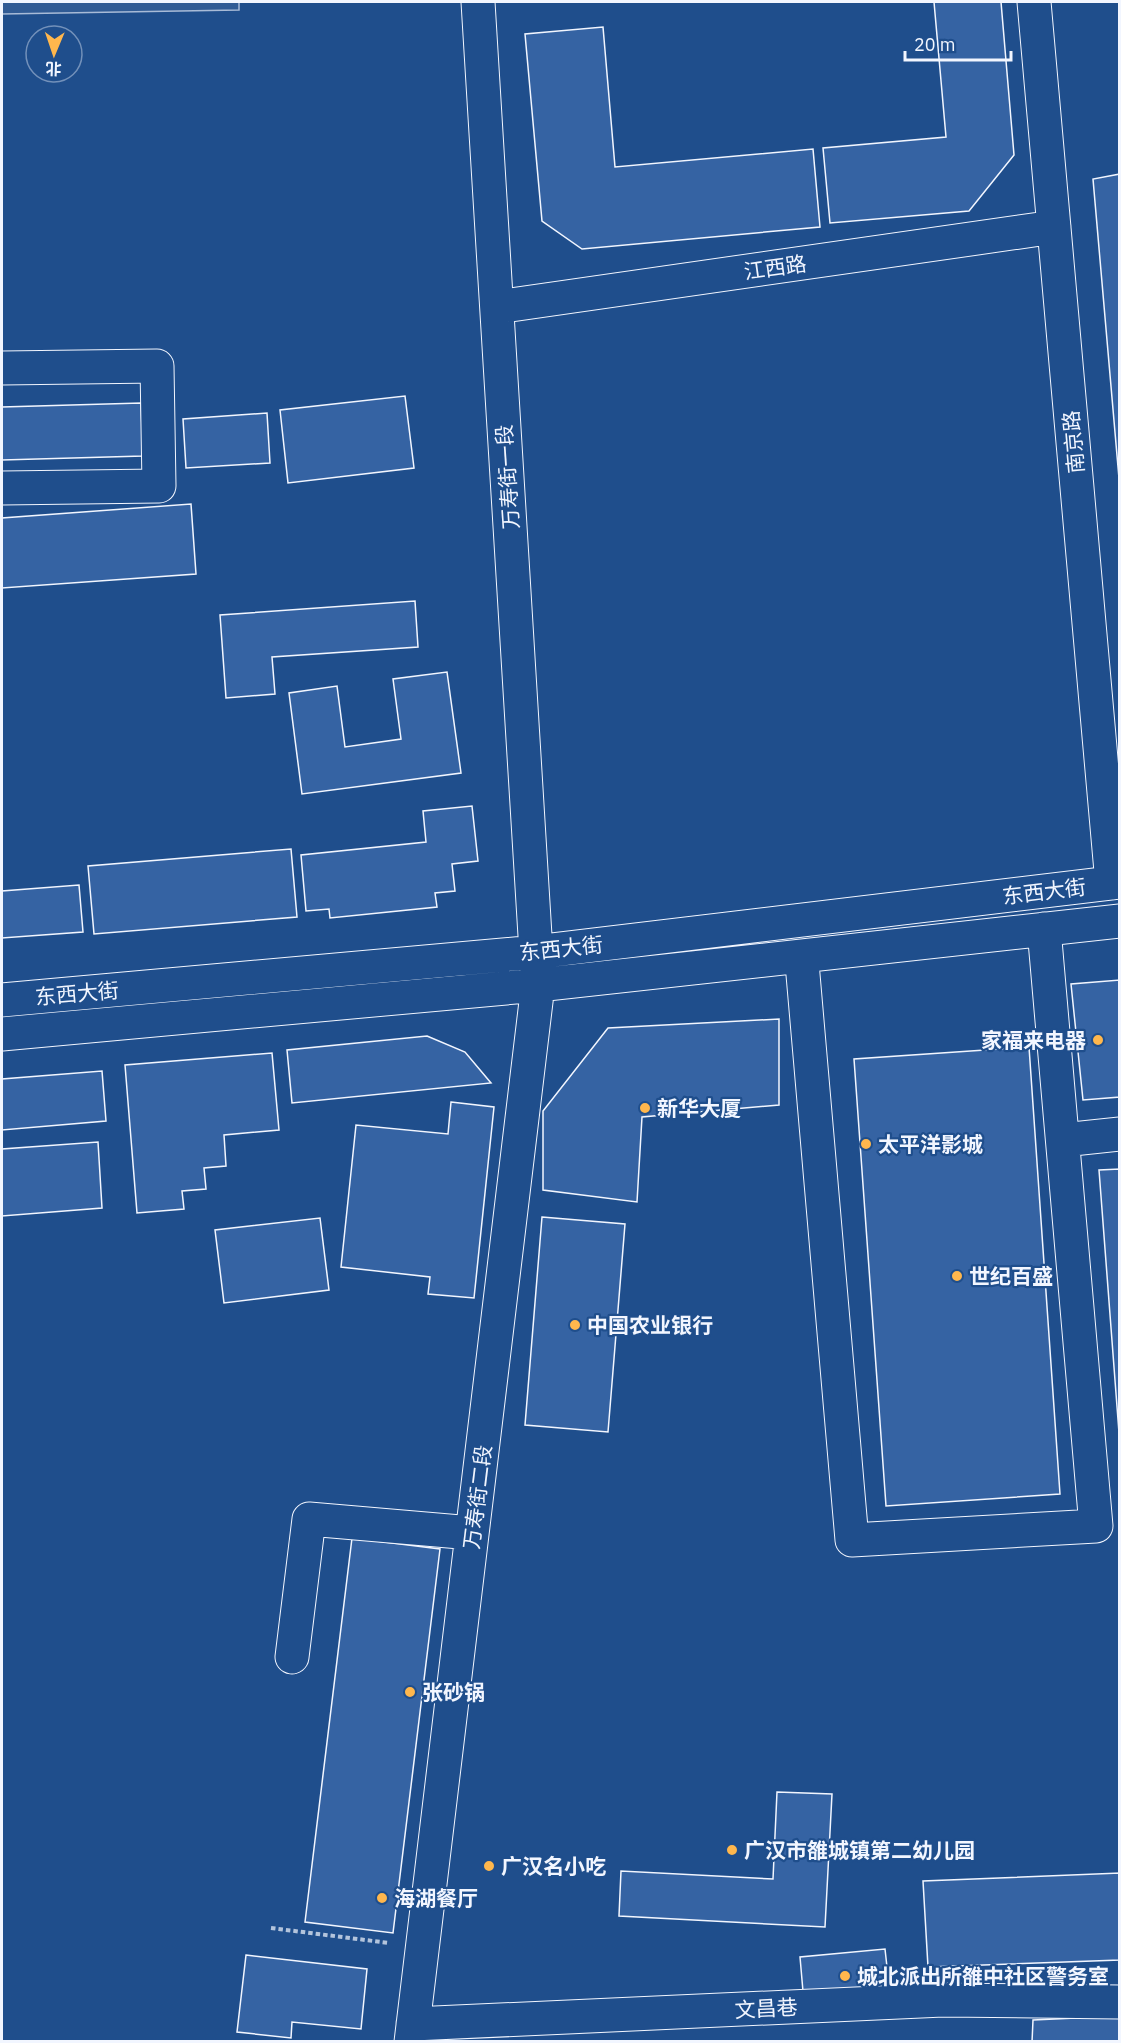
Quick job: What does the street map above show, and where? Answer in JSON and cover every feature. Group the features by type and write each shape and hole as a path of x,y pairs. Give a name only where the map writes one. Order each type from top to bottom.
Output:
{"street":[{"name":"万寿街一段","path":"478,2 536,952"},
{"name":"南京路","path":"1034,2 1116,882"},
{"name":"江西路","path":"496,307 1054,226"},
{"path":"2,368 158,366 159,486 2,488"},
{"name":"东西大街","path":"2,1000 536,952 1116,882"},
{"name":"东西大街","path":"2,1034 538,985 1119,921"},
{"path":"802,963 852,1540 1096,1526 1044,929"},
{"name":"万寿街二段","path":"412,2033 538,985 536,952"},
{"path":"1063,1140 1119,1134"},
{"path":"292,1657 309,1519 472,1533"},
{"name":"文昌巷","path":"412,2033 943,2000 1119,2002"}],"path":[{"path":"271,1928 422,1947"}],"shaded area":[{"path":"2,2 239,2 239,10 2,14"}],"building":[{"path":"934,2 1001,2 1014,155 969,211 830,223 823,148 946,137"},
{"path":"603,27 615,167 813,149 820,227 582,249 542,221 525,34"},
{"path":"1120,174 1120,490 1093,179"},
{"path":"405,396 414,468 288,483 280,410"},
{"path":"141,403 143,456 2,460 2,407"},
{"path":"267,413 270,463 186,468 183,419"},
{"path":"191,504 196,574 2,588 2,518"},
{"path":"415,601 418,647 272,657 275,694 226,698 220,615"},
{"path":"447,672 461,773 302,794 289,693 337,686 345,747 401,739 393,679"},
{"path":"472,806 478,861 452,864 455,891 435,893 437,907 330,918 329,909 306,911 301,855 426,842 423,811"},
{"path":"291,849 297,917 94,934 88,866"},
{"path":"79,885 83,932 2,938 2,891"},
{"name":"家福来电器","path":"1120,980 1120,1097 1083,1100 1071,984"},
{"name":"新华大厦","path":"779,1019 779,1105 642,1117 637,1202 543,1190 543,1111 608,1028"},
{"path":"427,1036 465,1052 491,1083 292,1103 287,1050"},
{"name":"世纪百盛","path":"1029,1047 1060,1494 886,1506 854,1059"},
{"path":"272,1053 279,1130 224,1135 226,1166 204,1168 206,1189 182,1191 184,1209 137,1213 125,1065"},
{"path":"102,1071 106,1121 2,1130 2,1079"},
{"path":"451,1102 494,1107 474,1298 428,1294 430,1277 341,1267 356,1125 448,1134"},
{"path":"98,1142 102,1208 2,1216 2,1149"},
{"path":"1120,1169 1120,1446 1099,1170"},
{"name":"中国农业银行","path":"542,1217 625,1224 608,1432 525,1425"},
{"path":"320,1218 329,1290 224,1303 215,1230"},
{"path":"352,1538 440,1549 393,1933 305,1922"},
{"path":"777,1792 832,1794 825,1927 619,1916 621,1871 773,1879"},
{"path":"1120,1873 1120,1960 928,1967 923,1881"},
{"name":"城北派出所雒中社区警务室","path":"885,1949 890,1994 804,2003 800,1957"},
{"path":"246,1955 367,1969 361,2029 292,2022 291,2038 237,2032"},
{"path":"1120,2016 1120,2042 1032,2042 1033,2020"}],"place":[{"name":"家福来电器","path":"1098,1040"},
{"name":"新华大厦","path":"645,1108"},
{"name":"太平洋影城","path":"866,1144"},
{"name":"世纪百盛","path":"957,1276"},
{"name":"中国农业银行","path":"575,1325"},
{"name":"张砂锅","path":"410,1692"},
{"name":"广汉市雒城镇第二幼儿园","path":"732,1850"},
{"name":"广汉名小吃","path":"489,1866"},
{"name":"海湖餐厅","path":"382,1898"},
{"name":"城北派出所雒中社区警务室","path":"845,1976"}]}
